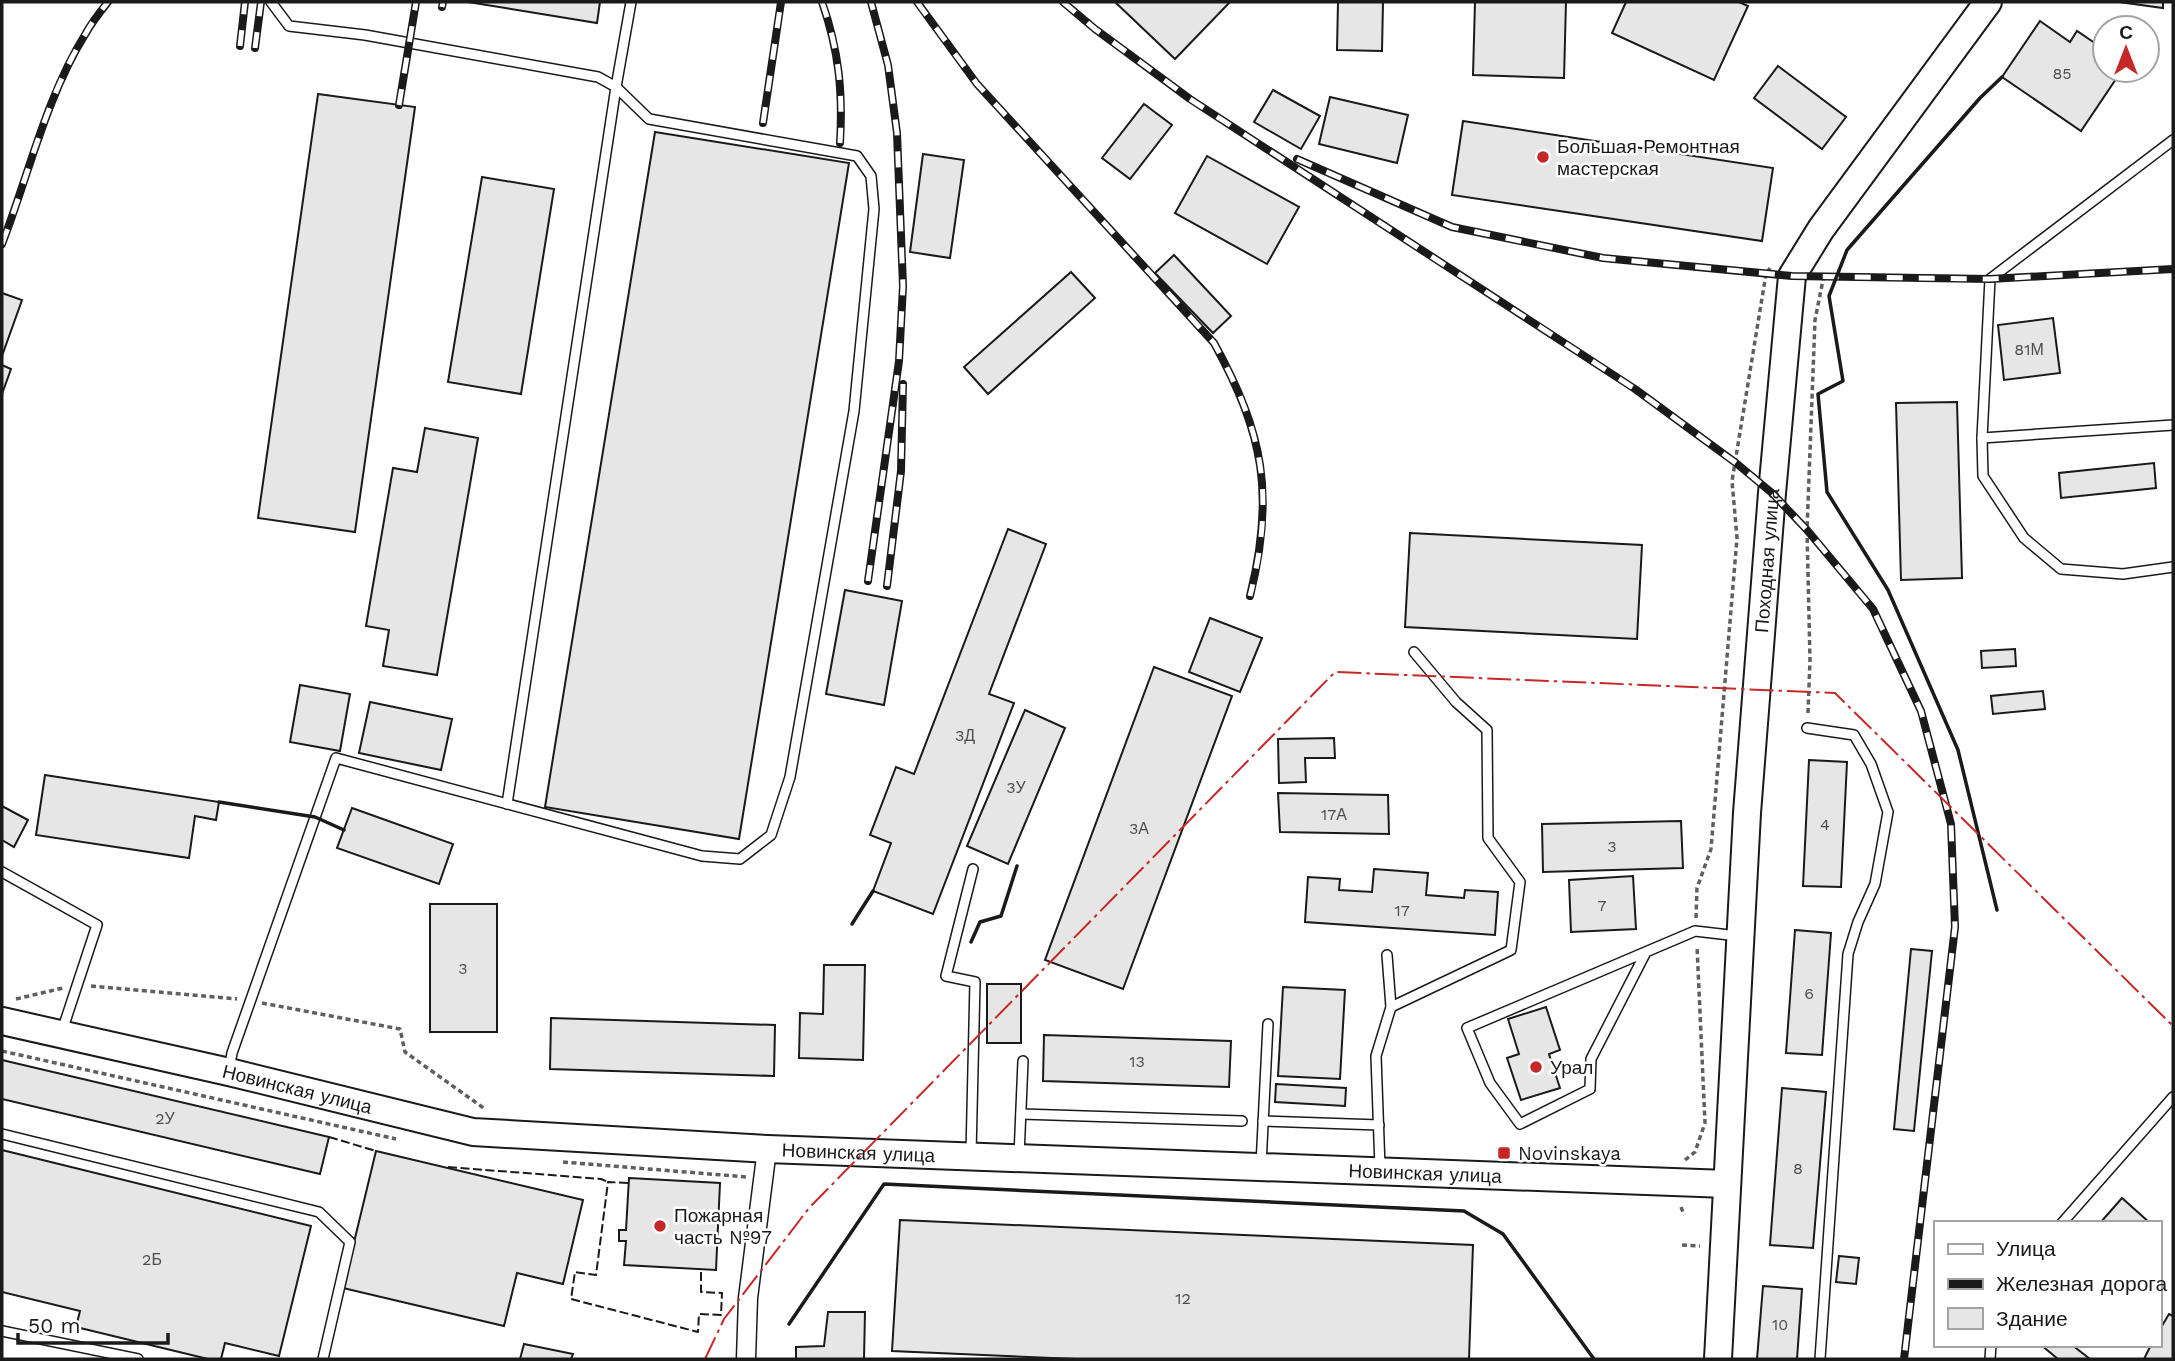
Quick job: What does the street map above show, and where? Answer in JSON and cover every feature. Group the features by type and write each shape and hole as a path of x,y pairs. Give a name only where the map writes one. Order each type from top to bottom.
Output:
{"main road":[{"name":"Походная улица","path":"1718,1359 1739,936 1772,493 1792,276 1821,229 1988,2"},
{"name":"Новинская улица","path":"2,1021 229,1072 473,1132 767,1149 1727,1184"}],"street":[{"path":"746,1359 748,1298 767,1149"}],"lane":[{"path":"229,1072 232,1052 336,758 702,856 740,859 771,835 790,777 854,411 874,209 871,176 857,156 649,119 616,87 598,77 365,34 289,26 271,2"},
{"path":"507,804 631,2"},
{"path":"2173,139 1990,279 1982,438 1983,476 2024,538 2061,569 2123,574 2173,567"},
{"path":"1982,438 2173,425"},
{"path":"1391,1007 1511,950 1520,882 1489,838 1487,730 1456,702 1414,652"},
{"path":"1807,728 1854,735 1871,764 1888,812 1875,884 1858,922 1848,954 1820,1359"},
{"path":"971,1156 975,982 946,976 973,869"},
{"path":"2,872 97,925 61,1035"},
{"path":"1645,954 1591,1059 1590,1089 1520,1124 1490,1083 1467,1028 1695,931 1739,936"},
{"path":"1380,1171 1376,1056 1391,1007 1387,955"},
{"path":"1261,1166 1268,1024"},
{"path":"1019,1158 1023,1061"},
{"path":"2064,1221 2173,1097"},
{"path":"1021,1114 1242,1121"},
{"path":"1263,1121 1378,1125"},
{"path":"2,1134 319,1212 350,1242 323,1359"},
{"path":"2,1331 138,1359"}],"path":[{"path":"1807,728 1810,660 1807,530 1815,320 1824,275"},
{"path":"16,999 77,985 250,1000 400,1029 405,1052 489,1112"}],"building":[{"path":"468,2 600,2 597,23"},
{"path":"1115,2 1230,2 1175,59"},
{"path":"1338,2 1383,2 1382,51 1337,50"},
{"path":"1475,2 1566,2 1564,78 1473,75"},
{"path":"1626,2 1739,2 1748,6 1714,80 1612,33"},
{"path":"2119,2 2163,2 2163,8"},
{"path":"2040,21 2070,42 2077,31 2091,40 2091,84 2113,84 2081,131 2002,77"},
{"path":"1778,66 1846,117 1822,149 1754,98"},
{"path":"1273,90 1320,116 1301,149 1254,122"},
{"path":"318,94 415,107 355,532 258,518"},
{"path":"1330,97 1408,115 1397,163 1319,144"},
{"path":"1144,104 1172,125 1130,179 1102,158"},
{"path":"1463,121 1773,168 1762,241 1452,195"},
{"path":"655,132 849,163 739,839 545,807"},
{"path":"923,154 964,160 950,258 910,252"},
{"path":"1207,156 1299,207 1267,264 1175,213"},
{"path":"482,177 554,189 521,394 448,382"},
{"path":"1174,255 1231,316 1213,333 1155,273"},
{"path":"1071,272 1095,298 988,394 964,367"},
{"path":"2,293 22,300 2,356"},
{"path":"2053,318 2060,373 2004,380 1998,325"},
{"path":"2,365 11,369 2,394"},
{"path":"1957,402 1962,578 1901,580 1896,403"},
{"path":"425,428 478,438 437,675 383,666 389,630 366,626 393,468 417,472"},
{"path":"2154,463 2156,488 2061,498 2059,473"},
{"path":"1008,529 1046,544 989,694 1014,703 933,914 873,891 891,843 870,835 896,767 914,774"},
{"path":"1410,533 1642,545 1637,639 1405,627"},
{"path":"845,590 902,601 884,705 826,694"},
{"path":"1210,618 1262,638 1240,692 1189,672"},
{"path":"2015,649 2016,666 1982,668 1981,651"},
{"path":"1154,667 1232,696 1123,989 1045,960"},
{"path":"300,685 350,694 340,751 290,742"},
{"path":"2043,691 2045,709 1993,714 1991,696"},
{"path":"370,702 452,719 441,770 359,753"},
{"path":"1025,710 1065,728 1008,864 967,846"},
{"path":"1334,738 1335,758 1305,758 1306,782 1279,783 1278,739"},
{"path":"1809,760 1847,762 1841,887 1803,886"},
{"path":"45,775 219,802 216,820 195,816 189,858 36,835"},
{"path":"1278,793 1388,795 1389,834 1280,832"},
{"path":"2,806 28,820 14,847 2,840"},
{"path":"352,808 453,844 439,884 337,848"},
{"path":"1681,821 1683,868 1543,872 1542,824"},
{"path":"1374,869 1428,873 1426,895 1464,898 1465,890 1498,892 1495,935 1305,922 1308,877 1340,879 1339,890 1372,892"},
{"path":"1633,876 1636,929 1571,932 1569,880"},
{"path":"430,904 497,904 497,1032 430,1032"},
{"path":"1795,930 1831,933 1822,1055 1786,1053"},
{"path":"1911,949 1932,951 1914,1131 1894,1129"},
{"path":"824,965 865,965 863,1060 799,1058 800,1013 823,1014"},
{"path":"987,984 1021,984 1021,1043 987,1043"},
{"path":"1283,987 1345,990 1340,1079 1278,1076"},
{"path":"1546,1007 1560,1050 1549,1054 1560,1088 1521,1100 1507,1058 1519,1054 1508,1019"},
{"path":"551,1018 775,1025 774,1076 550,1069"},
{"path":"1044,1035 1231,1041 1229,1087 1043,1081"},
{"path":"2,1060 329,1137 320,1174 2,1099"},
{"path":"1276,1084 1346,1088 1345,1106 1275,1102"},
{"path":"1782,1088 1826,1092 1813,1248 1770,1245"},
{"path":"2,1150 311,1226 279,1356 225,1343 221,1359 208,1359 76,1327 80,1311 2,1292"},
{"path":"376,1151 583,1200 563,1284 517,1273 504,1326 343,1288"},
{"path":"629,1178 720,1183 716,1270 624,1265 626,1241 619,1241 619,1230 626,1230"},
{"path":"2122,1198 2148,1221 2102,1221"},
{"path":"900,1220 1473,1245 1469,1359 1076,1359 892,1351"},
{"path":"1839,1256 1859,1258 1856,1284 1836,1282"},
{"path":"1763,1286 1802,1289 1797,1359 1757,1359"},
{"path":"828,1312 865,1312 864,1359 796,1359 796,1347 824,1346"},
{"path":"2169,1314 2173,1316 2173,1359 2144,1359 2150,1347 2161,1347 2161,1328"},
{"path":"524,1344 573,1354 571,1359 520,1359"},
{"path":"2043,1347 2075,1347 2090,1359 2058,1359"}],"railway":[{"path":"2,244 60,83 88,29 108,2"},
{"path":"240,46 245,2"},
{"path":"255,48 261,2"},
{"path":"399,105 416,2"},
{"path":"442,7 443,2"},
{"path":"763,123 781,2"},
{"path":"822,2 838,72 840,143"},
{"path":"868,581 899,361 903,286 897,133 888,65 871,2"},
{"path":"917,2 977,84 1214,343 1244,407 1260,466 1262,527 1250,596"},
{"path":"1063,2 1190,99 1635,389 1736,463 1772,493 1807,530 1873,609 1921,711 1951,824 1955,927 1904,1359"},
{"path":"1297,159 1452,227 1603,258 1792,276 1990,279 2173,269"},
{"path":"887,586 901,471 903,384"}],"fence":[{"path":"329,1137 376,1151"},
{"path":"448,1167 601,1179 608,1182"},
{"path":"628,1183 608,1182 596,1275 575,1272 571,1299 698,1332 699,1314 721,1315 722,1293 701,1292 701,1269"}],"wall":[{"path":"1997,910 1958,750 1888,590 1827,492 1818,394 1843,381 1829,296 1847,250 1980,98 2002,77"},
{"path":"219,802 315,817 344,830"},
{"path":"971,942 980,922 1001,916 1017,866"},
{"path":"852,924 873,891"},
{"path":"789,1324 884,1184 1464,1211 1503,1234 1594,1359"}],"power":[{"path":"705,1359 724,1319 809,1208 1335,672 1835,693 2172,1025"}],"place":[{"name":"Большая Ремонтная мастерская","path":"1543,157"},
{"name":"Урал","path":"1536,1067"},
{"name":"Novinskaya","path":"1504,1153"},
{"name":"Пожарная часть №97","path":"660,1226"}]}
